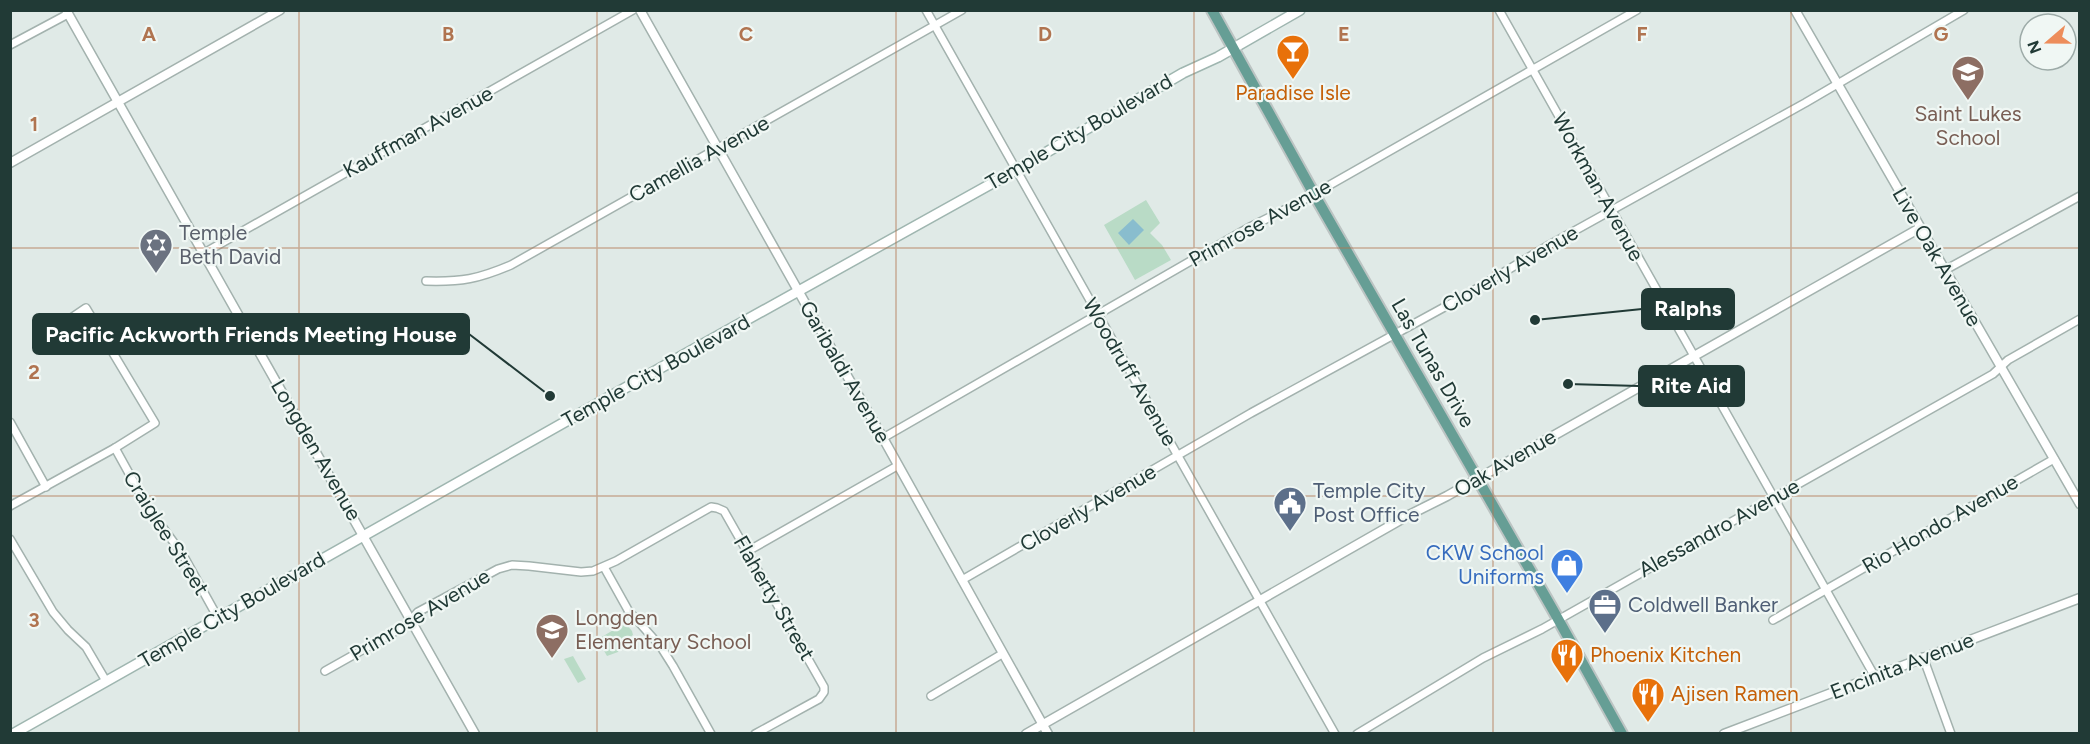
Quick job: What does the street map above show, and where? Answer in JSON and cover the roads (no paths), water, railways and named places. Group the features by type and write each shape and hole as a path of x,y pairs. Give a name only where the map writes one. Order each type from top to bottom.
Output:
{"main road":[{"name":"Las Tunas Drive","path":"1212,10 1314,194 1559,619 1622,734"},
{"name":"Temple City Boulevard","path":"13,734 1016,170 1183,73 1300,10"}],"street":[{"path":"10,163 280,10"},
{"name":"Kauffman Avenue","path":"204,253 633,10"},
{"name":"Garibaldi Avenue","path":"640,10 1048,734"},
{"name":"Woodruff Avenue","path":"926,10 1335,734"},
{"name":"Camellia Avenue","path":"426,281 466,281 511,265 962,10"},
{"name":"Workman Avenue","path":"1499,10 1875,677"},
{"name":"Primrose Avenue","path":"883,438 1258,223 1314,194 1638,10"},
{"name":"Live Oak Avenue","path":"1795,10 2079,504"},
{"name":"Cloverly Avenue","path":"962,580 1251,413 1612,211 1684,168 1838,84 1964,10"},
{"path":"10,45 67,12"},
{"name":"Longden Avenue","path":"67,12 476,734"},
{"path":"1945,270 2079,196"},
{"name":"Oak Avenue","path":"1026,734 1260,602 1368,538 1477,479 1920,228"},
{"path":"10,506 115,448 155,423 86,308 61,325"},
{"name":"Alessandro Avenue","path":"1357,734 1437,685 1559,619 1993,374 2008,360 2079,319"},
{"path":"10,422 46,487"},
{"name":"Craiglee Street","path":"115,448 147,506 183,555 218,618"},
{"name":"Rio Hondo Avenue","path":"1773,620 2054,459"},
{"path":"748,551 897,466"},
{"name":"Primrose Avenue","path":"325,671 405,626 418,612 498,569 512,565 581,573 604,567 711,507 717,508"},
{"name":"Flaherty Street","path":"717,508 724,511 748,551 821,681 824,693 819,699 755,734"},
{"path":"10,539 53,612 86,647 106,681"},
{"path":"604,567 628,610 661,647 711,734"},
{"name":"Encinita Avenue","path":"1726,733 2079,598"},
{"path":"931,696 1002,654"},
{"path":"1923,657 1951,734"}],"water":[{"path":"1133,219 1144,230 1129,245 1118,233"}],"place":[{"name":"Paradise Isle","path":"1293,80"},
{"name":"Saint Lukes School","path":"1968,101"},
{"name":"Temple Beth David","path":"156,274"},
{"name":"Ralphs","path":"1535,320"},
{"name":"Rite Aid","path":"1568,384"},
{"name":"Pacific Ackworth Friends Meeting House","path":"550,396"},
{"name":"Temple City Post Office","path":"1290,532"},
{"name":"CKW School Uniforms","path":"1567,594"},
{"name":"Coldwell Banker","path":"1605,634"},
{"name":"Longden Elementary School","path":"552,659"},
{"name":"Phoenix Kitchen","path":"1567,684"},
{"name":"Ajisen Ramen","path":"1648,723"}]}
